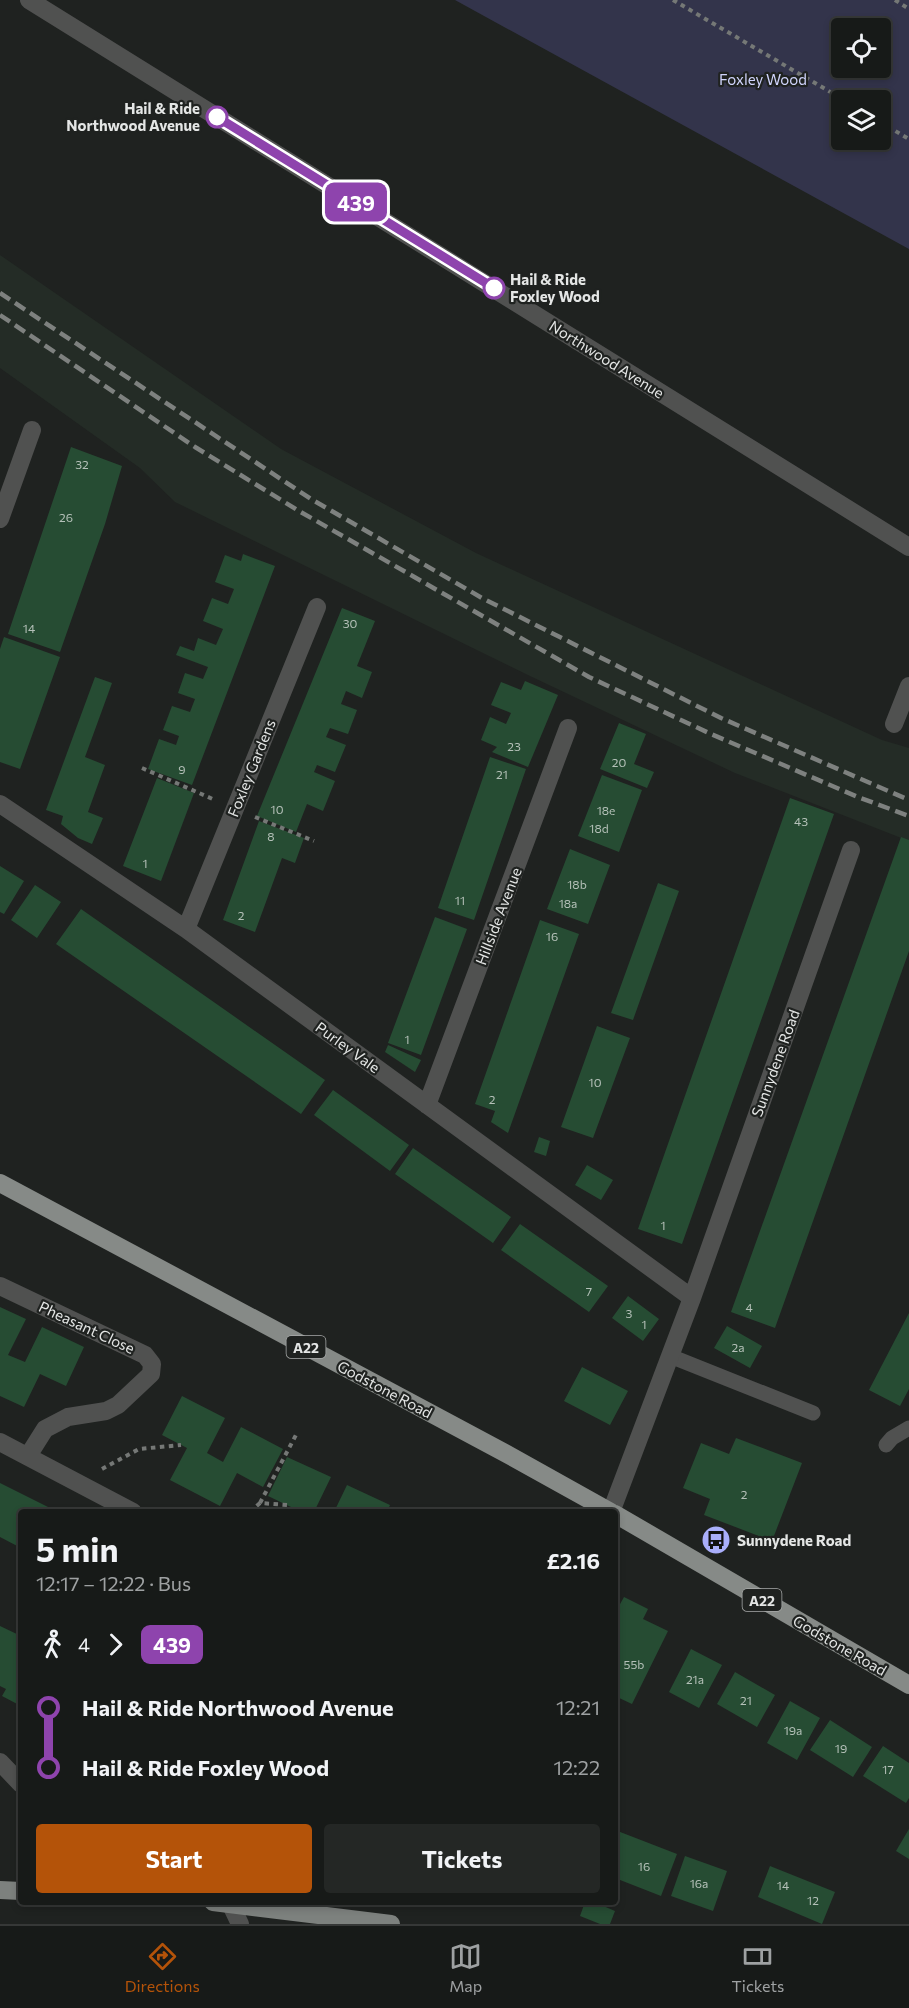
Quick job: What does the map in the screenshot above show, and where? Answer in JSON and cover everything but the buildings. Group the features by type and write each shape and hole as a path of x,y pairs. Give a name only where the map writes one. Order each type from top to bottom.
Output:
{"highway":[{"name":"Godstone Road","path":"0,1183 606,1509"},
{"name":"Godstone Road","path":"618,1516 909,1685"}],"main road":[{"path":"0,1890 18,1891"},
{"path":"244,1905 392,1924"}],"street":[{"name":"Northwood Avenue","path":"29,0 909,547"},
{"path":"0,519 32,430"},
{"name":"Foxley Gardens","path":"186,929 317,607"},
{"path":"894,724 909,686"},
{"name":"Hillside Avenue","path":"427,1104 568,728"},
{"name":"Purley Vale","path":"0,804 186,929 692,1298"},
{"name":"Sunnydene Road","path":"612,1509 692,1298 851,850"},
{"name":"Pheasant Close","path":"0,1286 145,1355 152,1364 151,1374 118,1405 106,1411 69,1417 45,1429 28,1456"},
{"path":"0,1442 127,1509"},
{"path":"0,1762 18,1780"},
{"path":"224,1905 240,1924"}],"lane":[{"path":"670,1356 813,1413"},
{"path":"886,1445 892,1438 909,1428"}],"path":[{"path":"673,0 831,92"},
{"path":"895,0 909,9"},
{"path":"891,128 909,139"},
{"path":"253,1509 260,1503 297,1433"},
{"path":"78,1483 139,1449 181,1445"},
{"path":"260,1503 287,1505"}],"shaded area":[{"path":"0,255 281,449 476,553 882,740 909,748 909,841 735,773 530,676 175,502 140,468 0,368"}],"green space":[{"name":"Foxley Wood","path":"455,0 909,0 909,249"}],"railway":[{"path":"0,293 311,499 482,598 721,718 909,800"},
{"path":"0,315 195,447 299,511 589,677 711,734 858,797 909,816"}],"bus line":[{"name":"439","path":"217,117 494,288"}],"place":[{"name":"Hail & Ride Northwood Avenue","path":"217,117"},
{"name":"Hail & Ride Foxley Wood","path":"494,288"},
{"name":"Sunnydene Road","path":"716,1540"}]}
